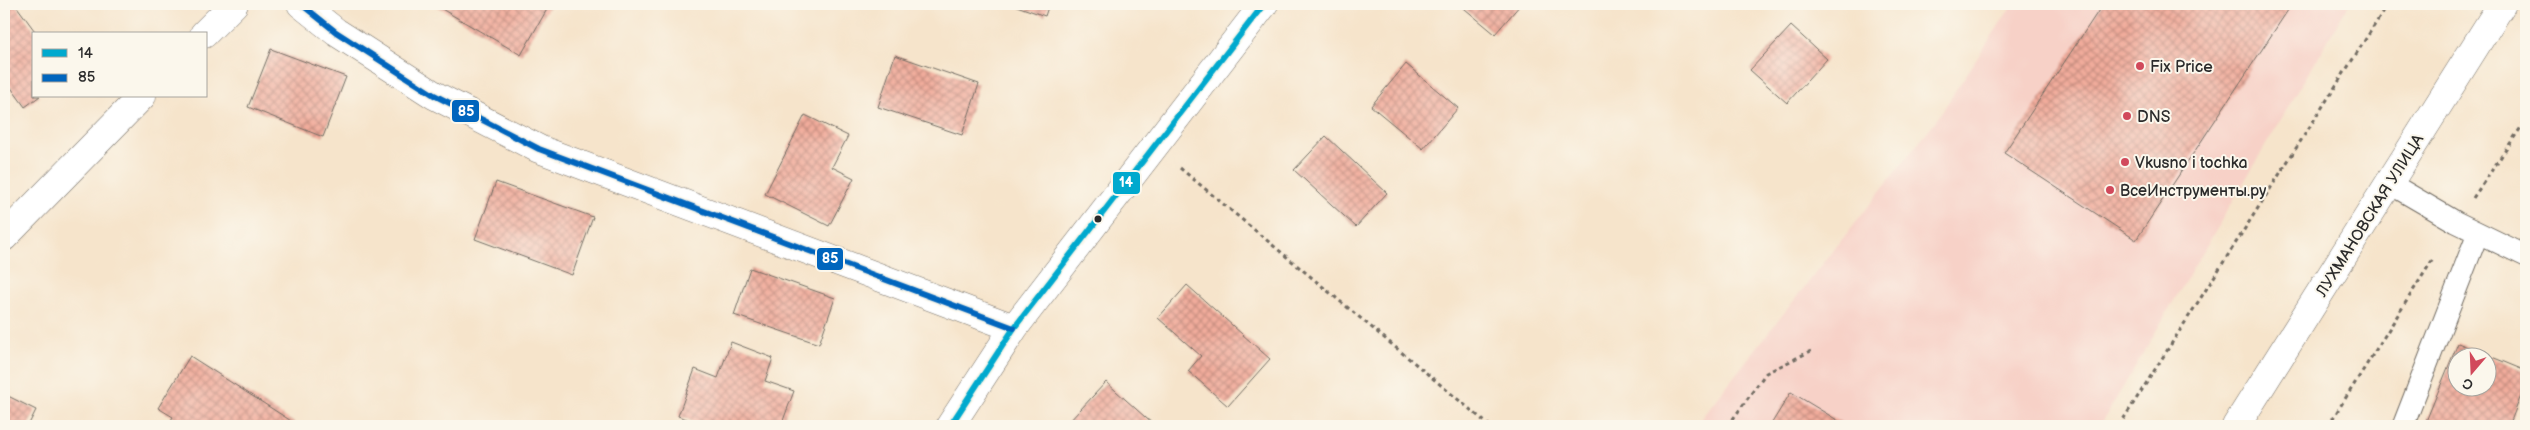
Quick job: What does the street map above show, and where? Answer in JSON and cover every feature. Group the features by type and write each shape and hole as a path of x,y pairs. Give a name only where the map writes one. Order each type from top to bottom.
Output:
{"street":[{"path":"206,32 234,4"},
{"path":"301,4 336,32 434,95 540,150 1014,328"},
{"path":"950,426 1014,328 1264,4"},
{"name":"ЛУХМАНОВСКАЯ УЛИЦА","path":"2236,426 2502,4"},
{"path":"4,236 140,98"}],"lane":[{"path":"2389,183 2456,222 2526,256"},
{"path":"2403,426 2478,233"}],"path":[{"path":"2119,426 2388,4"},
{"path":"2328,426 2456,222 2526,120"},
{"path":"1174,163 1490,426"},
{"path":"1728,426 1766,373 1811,351"}],"shaded area":[{"path":"2013,4 2349,4 2100,426 1695,426 1937,119"}],"building":[{"path":"15,4 36,32 32,32 32,98 37,98 25,107 4,78 4,5"},
{"path":"433,4 550,4 521,55"},
{"path":"1011,4 1049,4 1045,16"},
{"path":"1459,4 1521,4 1495,34"},
{"path":"2103,4 2292,4 2136,240 2004,153"},
{"path":"1791,26 1827,59 1787,103 1750,70"},
{"path":"271,49 346,77 323,137 248,107"},
{"path":"895,55 979,84 962,135 878,107"},
{"path":"1406,64 1458,108 1423,149 1371,106"},
{"path":"805,115 848,136 832,167 854,178 829,226 765,194"},
{"path":"1326,136 1387,193 1356,227 1294,170"},
{"path":"496,182 593,217 572,275 475,239"},
{"path":"750,268 835,298 819,344 734,315"},
{"path":"1187,285 1270,359 1228,406 1188,371 1201,356 1158,318"},
{"path":"731,342 773,358 765,381 794,391 781,426 707,426 678,416 695,369 718,378"},
{"path":"2458,343 2470,348 2456,348"},
{"path":"190,356 299,426 167,426 173,417 158,408"},
{"path":"2498,359 2526,371 2526,383 2509,426 2424,426 2448,367 2448,398 2498,398"},
{"path":"1106,382 1155,426 1067,424"},
{"path":"1791,392 1847,426 1770,426"},
{"path":"4,394 36,410 28,426 4,426"}],"transit line":[{"name":"85","path":"301,4 336,32 434,95 539,149 1014,328"},
{"name":"14","path":"950,426 1014,328 1264,4"}],"place":[{"name":"Fix Price","path":"2140,66"},
{"name":"DNS","path":"2127,116"},
{"name":"Vkusno i tochka","path":"2125,162"},
{"name":"ВсеИнструменты.ру","path":"2110,190"}]}
